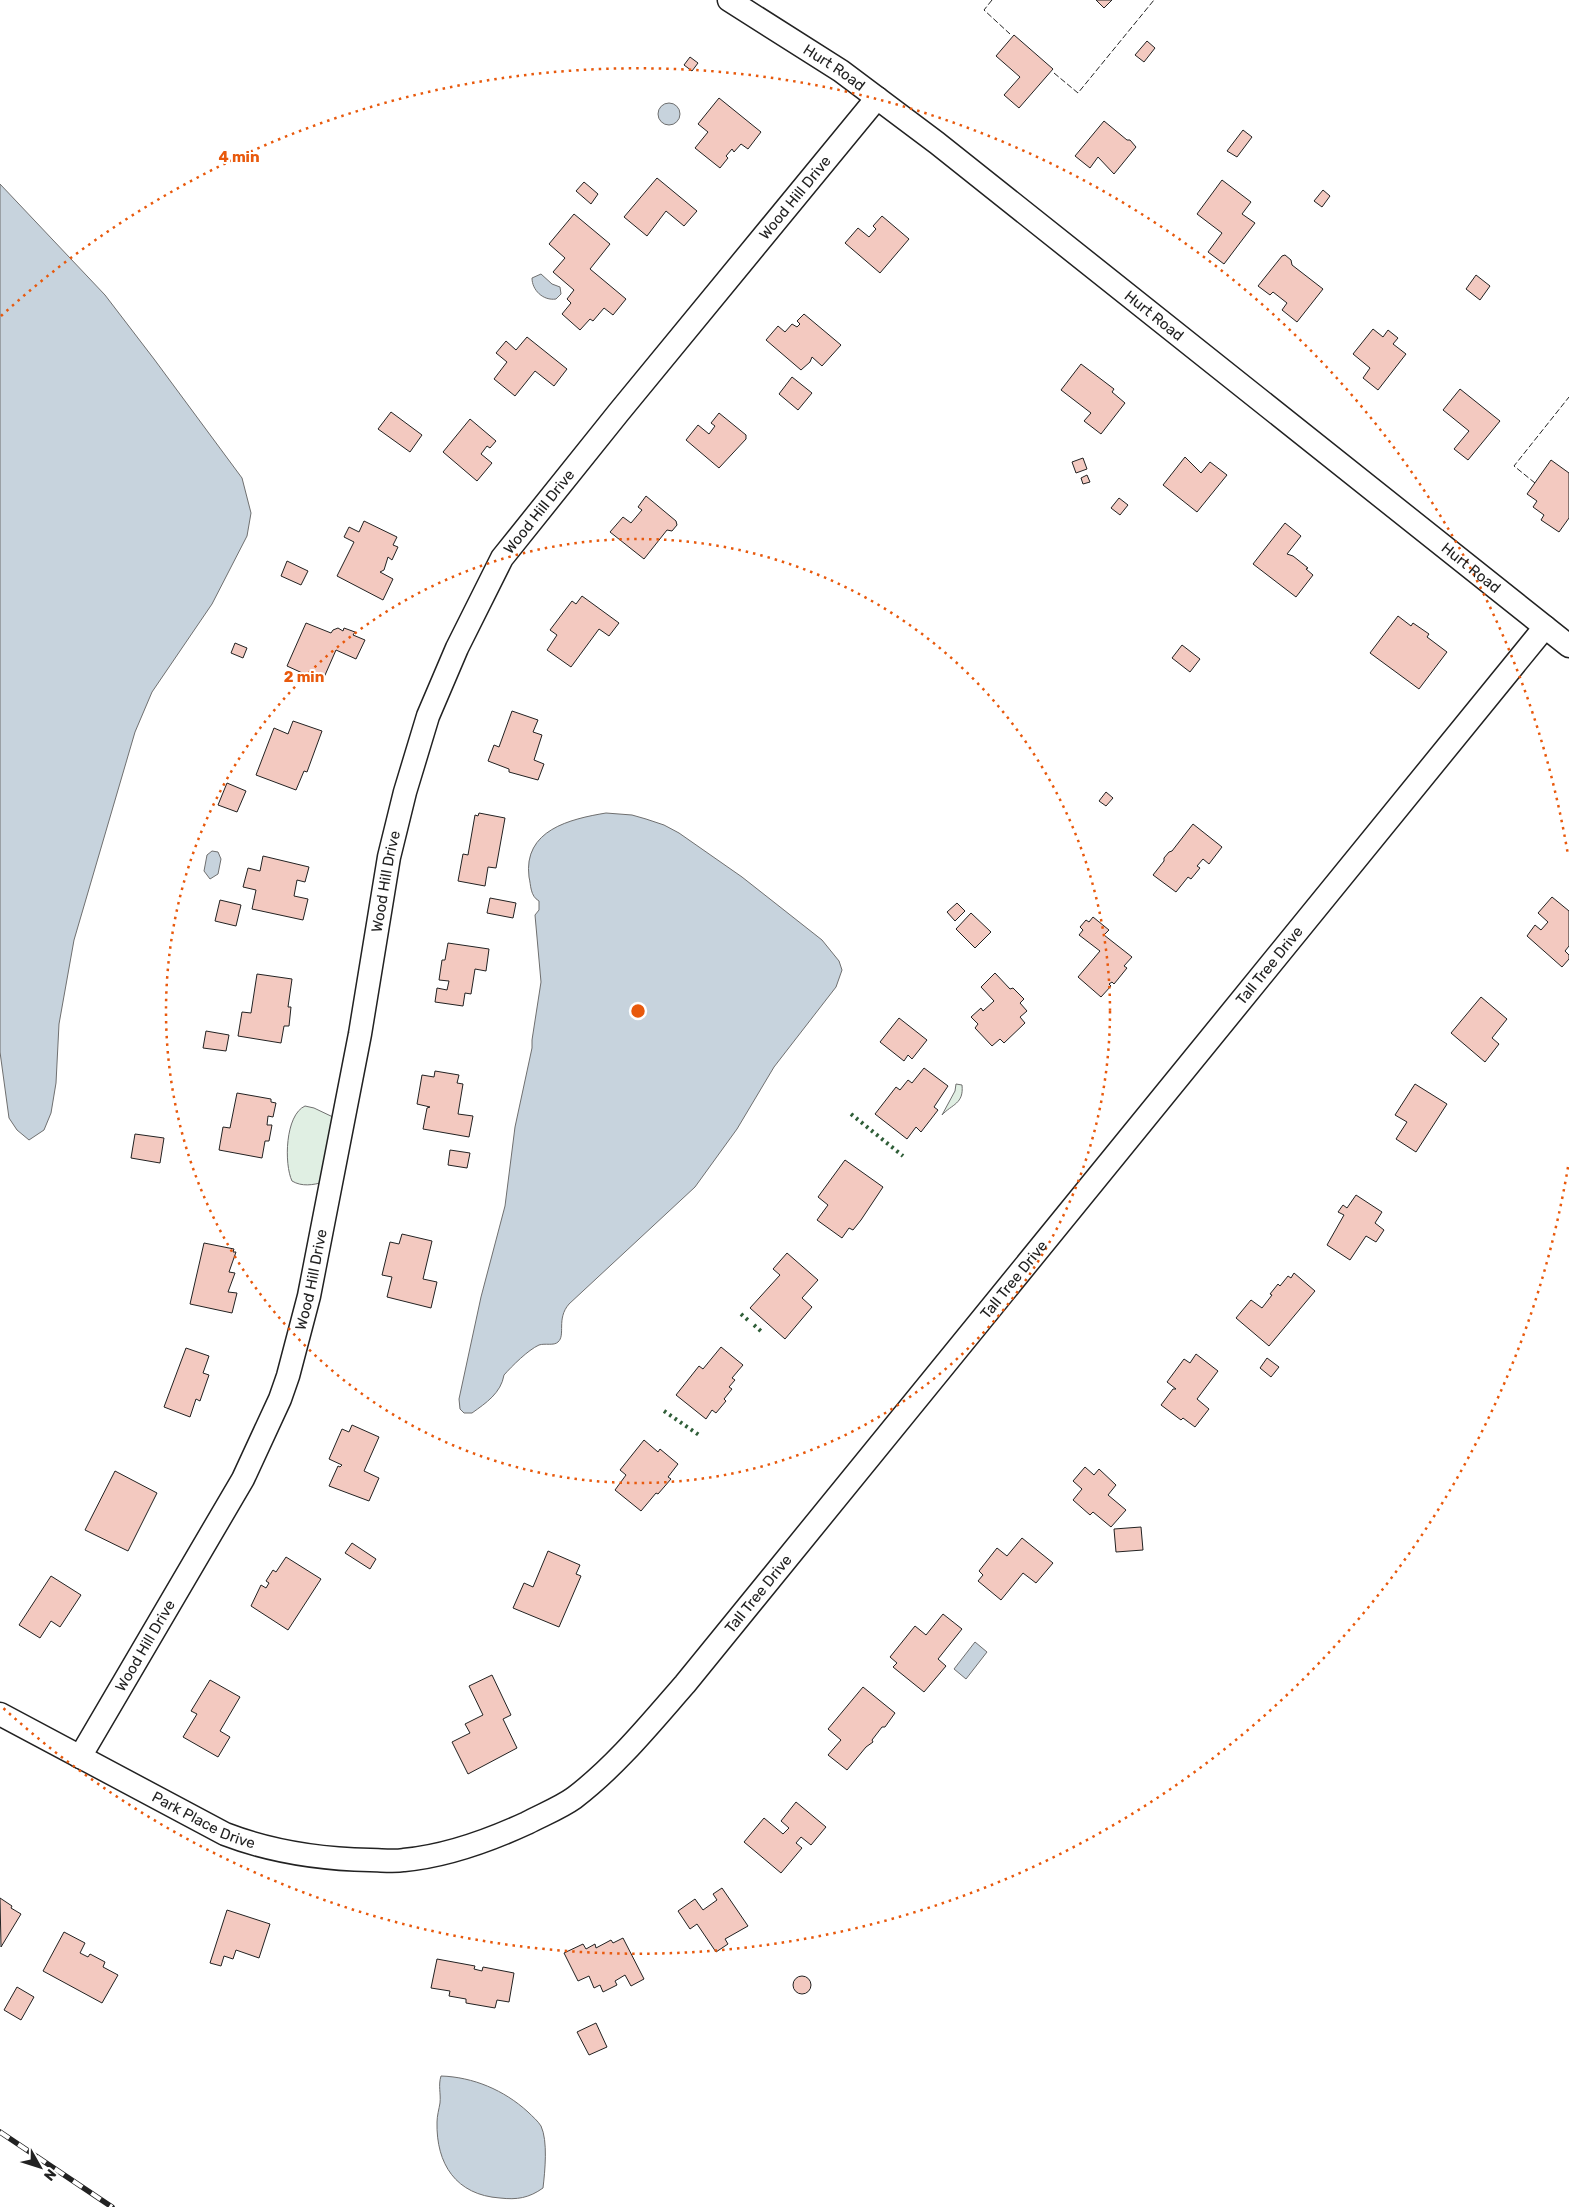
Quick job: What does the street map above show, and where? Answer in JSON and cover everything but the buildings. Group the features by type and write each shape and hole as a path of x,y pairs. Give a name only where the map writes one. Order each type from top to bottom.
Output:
{"street":[{"name":"Hurt Road","path":"729,0 799,43 877,98 990,185 1569,646"},
{"name":"Wood Hill Drive","path":"80,1757 244,1479 280,1399 288,1376 309,1296 360,1034 389,857 428,716 461,639 495,571 517,539 877,98"},
{"name":"Tall Tree Drive","path":"426,1856 475,1845 502,1835 572,1799 634,1742 834,1500 1545,627"},
{"name":"Park Place Drive","path":"0,1714 170,1806 249,1844 308,1856 343,1860 403,1860 426,1856"}],"green space":[{"path":"956,1084 962,1085 961,1096 942,1115 955,1091"},
{"path":"305,1106 335,1118 324,1182 308,1185 292,1181 289,1173 287,1152 293,1119 298,1111"}],"shaded area":[{"path":"669,103 679,110 680,114 673,124 669,125 659,118 658,114 665,104"},
{"path":"0,184 105,295 154,359 242,478 251,513 247,536 212,604 152,692 135,732 74,940 59,1024 56,1083 51,1113 44,1130 29,1140 17,1130 9,1118 0,1052"},
{"path":"541,274 552,284 560,287 561,294 556,299 547,298 539,294 534,287 532,278"},
{"path":"606,813 632,815 664,825 679,833 742,877 822,940 839,961 842,970 836,987 774,1067 737,1129 695,1187 569,1304 563,1315 561,1335 558,1342 539,1345 530,1351 504,1375 500,1387 492,1397 472,1413 464,1413 460,1409 459,1399 481,1297 505,1206 515,1127 532,1048 541,982 535,915 539,910 539,901 531,890 529,861 533,848 541,838 552,830 564,823"},
{"path":"212,851 218,852 221,859 218,874 210,879 204,871 207,855"},
{"path":"975,1642 987,1652 966,1679 954,1669"},
{"path":"441,2076 465,2079 498,2091 519,2104 537,2120 545,2140 543,2188 523,2198 512,2199 485,2196 471,2191 460,2184 445,2164 440,2151 437,2120"}],"railway":[{"path":"0,2132 112,2207"}],"hedge":[{"path":"851,1114 903,1156"},
{"path":"741,1314 749,1321"},
{"path":"754,1325 763,1333"},
{"path":"664,1411 699,1435"}],"fence":[{"path":"992,0 984,10 1010,34"},
{"path":"1054,73 1078,93 1154,0"},
{"path":"1535,483 1514,466 1569,397"}]}
